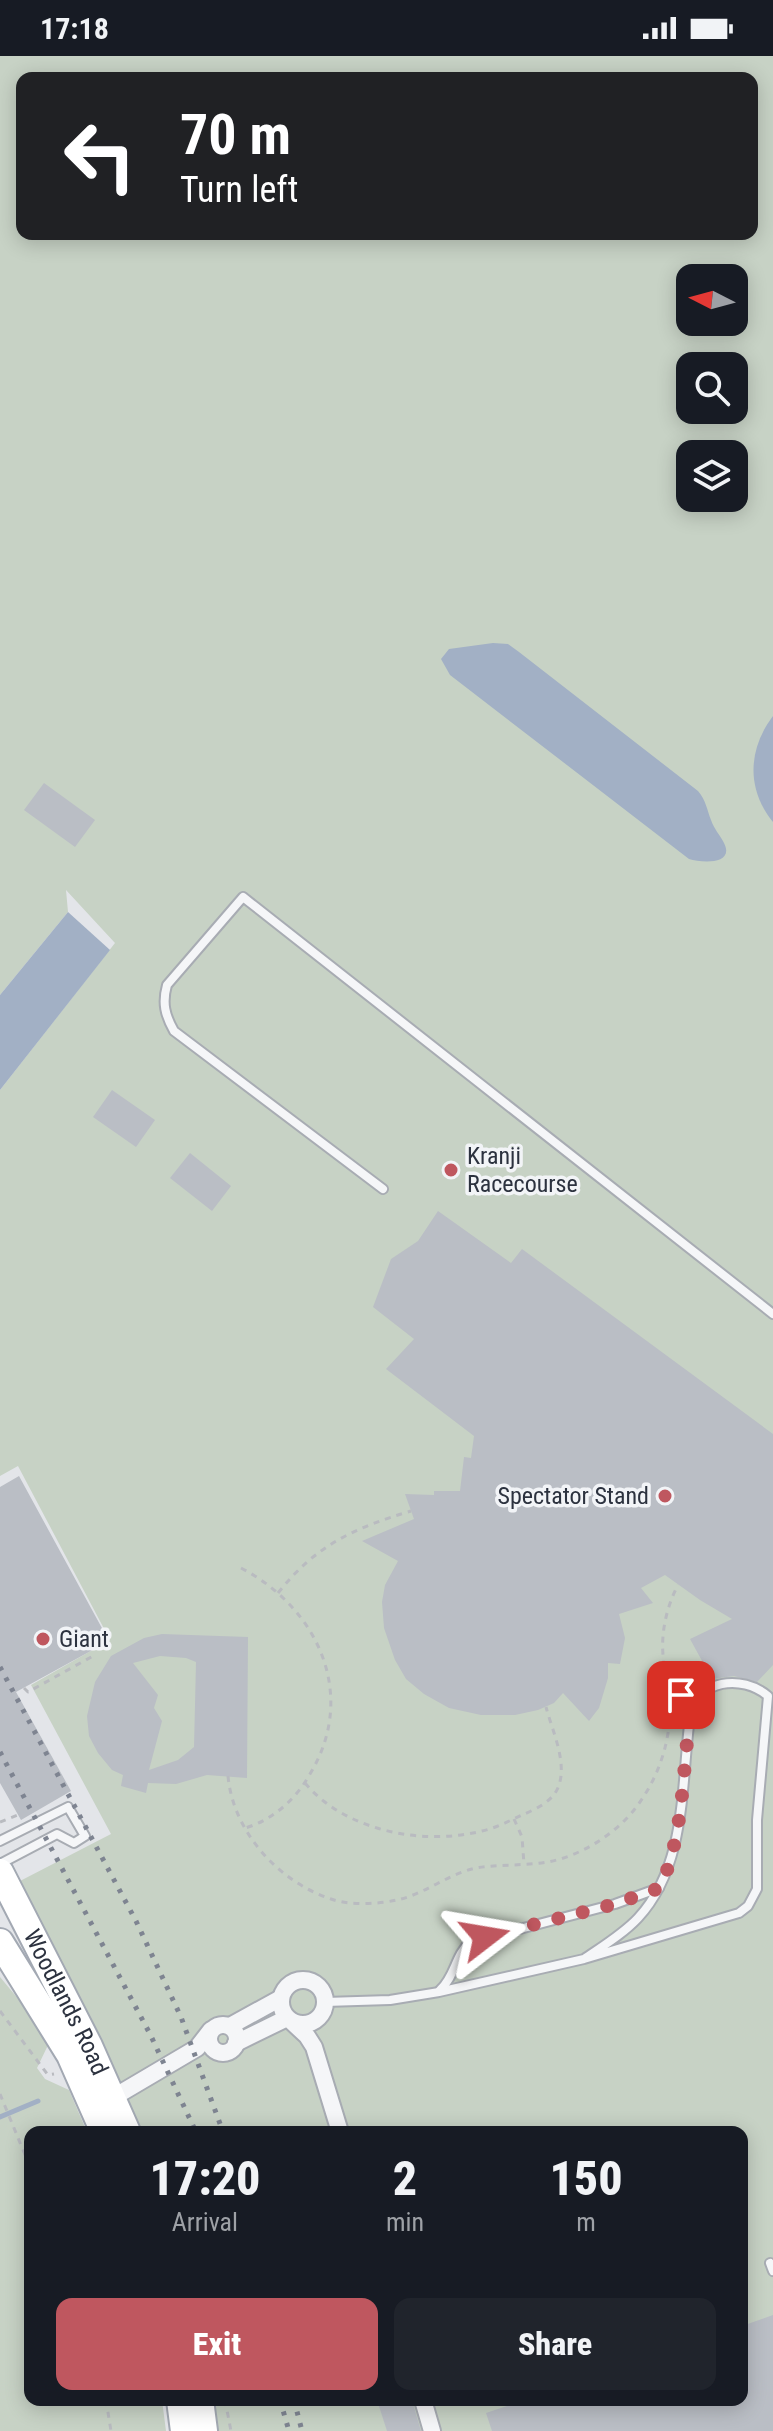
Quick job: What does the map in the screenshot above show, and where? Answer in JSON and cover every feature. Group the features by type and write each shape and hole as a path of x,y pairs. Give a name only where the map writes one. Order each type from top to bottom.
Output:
{"main road":[{"name":"Woodlands Road","path":"0,1872 114,2097 125,2126"},
{"name":"Woodlands Road","path":"0,1942 70,2055 101,2126"},
{"path":"181,2406 184,2431"},
{"path":"201,2406 204,2431"}],"street":[{"path":"314,2047 322,2009 321,1989 305,1980 292,1982 280,2005 289,2020 314,2047 338,2126"},
{"path":"114,2097 197,2048 220,2024 230,2026 281,1998"},
{"path":"197,2048 226,2053 236,2043 289,2020 310,2023 322,2009"},
{"path":"230,2026 236,2034 236,2043"},
{"path":"211,2030 208,2040 216,2052"},
{"path":"425,2406 432,2431"}],"lane":[{"path":"383,1189 174,1031 165,1015 167,985 243,897 773,1314"},
{"path":"322,2009 439,1992 584,1959 739,1913 755,1897 758,1878 757,1820 768,1696 756,1686 737,1681 713,1687 696,1700 689,1728 675,1844 660,1888 637,1919 584,1959"},
{"path":"0,1841 68,1807 85,1836 74,1843 57,1834 0,1864"},
{"path":"439,1992 470,1942 615,1904 660,1888"}],"path":[{"path":"278,1593 295,1572 349,1532 411,1511"},
{"path":"241,1568 278,1593 314,1637 322,1652 330,1687 331,1712 317,1764 305,1783 278,1812 266,1821 245,1828"},
{"path":"228,1776 234,1807 245,1828 280,1872 334,1900 351,1903 397,1900 472,1869 556,1860 585,1849 610,1833 633,1812 660,1765 670,1713 663,1635 667,1612 678,1585"},
{"path":"24,1688 28,1692 93,1656"},
{"path":"668,1696 690,1696 696,1700"},
{"path":"305,1783 343,1814 376,1828 394,1832 458,1835 482,1831 539,1807 554,1796 560,1784 560,1754 546,1707"},
{"path":"0,1822 18,1815"},
{"path":"514,1819 522,1837 524,1864"},
{"path":"0,2011 48,2075 77,2071"},
{"path":"0,2094 24,2152"},
{"path":"107,2406 111,2431"},
{"path":"226,2406 231,2431"}],"shaded area":[{"name":"Kranji Racecourse","path":"0,56 773,56 773,2431 214,2431 210,2406 748,2406 748,2126 134,2126 99,2041 20,1881 111,1834 31,1685 110,1640 18,1466 0,1476 0,1090 115,943 66,890 68,912 0,995"},
{"path":"0,1977 39,2024 49,2043 37,2068 45,2079 69,2090 84,2126 24,2126 24,2406 163,2406 166,2431 0,2431"}],"water":[{"path":"508,644 698,791 724,843 725,855 716,861 689,859 450,675 441,659 449,649"},
{"path":"773,716 773,822 758,796 754,769 759,742"},
{"path":"68,912 110,950 0,1090 0,995"}],"building":[{"path":"44,783 95,820 75,847 24,810"},
{"path":"112,1090 155,1120 136,1147 93,1117"},
{"path":"190,1153 231,1186 212,1211 170,1178"},
{"name":"Spectator Stand","path":"438,1211 511,1263 522,1249 773,1434 773,1665 757,1682 734,1676 712,1679 690,1639 732,1619 665,1575 641,1588 653,1603 619,1614 625,1638 620,1664 608,1663 608,1678 599,1708 589,1721 563,1693 554,1703 538,1710 515,1715 481,1715 449,1708 406,1679 395,1660 384,1628 382,1602 385,1585 398,1561 362,1541 414,1519 405,1494 434,1495 434,1491 460,1491 464,1457 471,1458 474,1436 386,1369 414,1339 373,1307 391,1259 418,1241"},
{"path":"19,1476 109,1641 16,1692 71,1791 21,1820 0,1783 0,1487"},
{"path":"162,1634 248,1637 247,1778 207,1775 176,1784 148,1783 146,1793 121,1786 123,1775 112,1770 89,1736 87,1716 95,1682 111,1656 144,1638","holes":["160,1656 196,1662 194,1747 178,1760 149,1770 162,1721 154,1708 158,1695 133,1663"]},
{"path":"773,2315 773,2431 492,2431 486,2413 507,2406 748,2406 748,2324"},
{"path":"379,2406 414,2406 421,2431 387,2431"}],"waterway":[{"path":"0,2117 38,2101"}],"railway":[{"path":"0,1667 136,1921 181,2017 221,2126"},
{"path":"0,1752 150,2034 193,2126"},
{"path":"282,2406 289,2431"},
{"path":"296,2406 302,2431"}],"place":[{"name":"Kranji Racecourse","path":"451,1170"},
{"name":"Spectator Stand","path":"665,1496"},
{"name":"Giant","path":"43,1639"}],"route":[{"path":"485,1937 615,1904 660,1888 675,1844 690,1717 696,1700 681,1695"}]}
